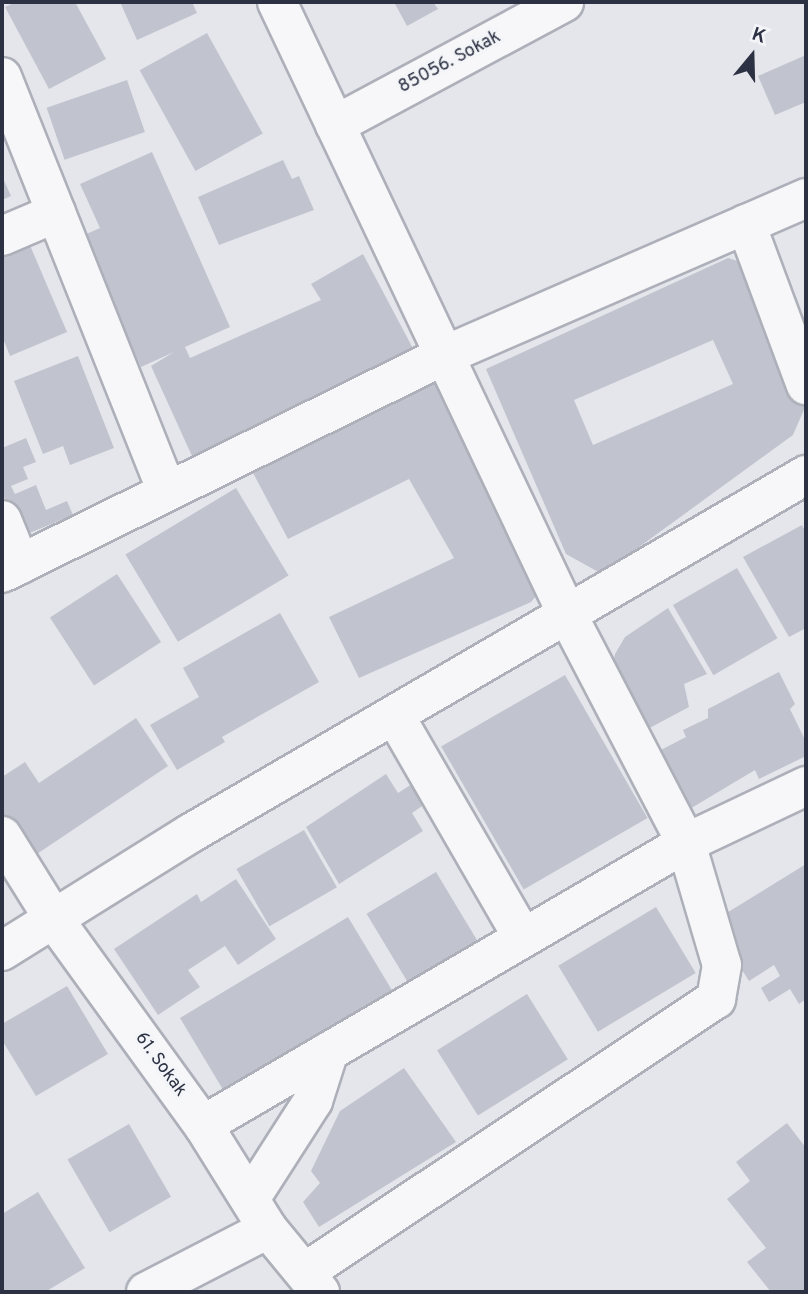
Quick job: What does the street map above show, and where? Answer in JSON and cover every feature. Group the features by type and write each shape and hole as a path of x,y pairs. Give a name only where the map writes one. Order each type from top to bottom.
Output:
{"street":[{"path":"277,2 568,616 686,843 722,965 716,999 312,1282"},
{"name":"85056. Sokak","path":"335,125 564,2"},
{"path":"2,77 167,491"},
{"path":"2,520 11,569 443,356 806,198"},
{"path":"2,236 56,213"},
{"path":"746,224 806,386"},
{"path":"2,951 394,716 806,475"},
{"path":"394,716 523,938"},
{"path":"203,1125 686,843 806,786"},
{"name":"61. Sokak","path":"2,836 53,918 203,1125 259,1214 312,1282"},
{"path":"146,1292 259,1214 313,1101 329,1051"}],"building":[{"path":"16,2 75,2 106,59 49,89 5,7"},
{"path":"120,2 192,2 197,13 137,40"},
{"path":"394,2 433,2 438,9 407,26"},
{"path":"207,33 263,134 195,171 140,70"},
{"path":"806,55 806,102 775,115 758,76"},
{"path":"127,80 145,132 65,160 47,108"},
{"path":"152,152 230,327 185,347 190,358 321,300 311,284 363,254 417,356 192,456 151,366 174,352 141,367 82,236 100,228 80,184"},
{"path":"283,160 292,179 299,176 314,210 219,245 198,197"},
{"path":"2,176 11,196 2,200"},
{"path":"26,236 67,332 10,356 2,336 2,247"},
{"path":"728,258 751,265 806,405 793,435 602,574 566,554 486,369","holes":["713,340 733,384 593,445 574,400"]},
{"path":"78,356 114,448 70,465 63,446 43,454 14,381"},
{"path":"438,378 542,589 531,602 359,678 329,617 454,558 409,479 288,539 252,471"},
{"path":"26,438 36,462 23,467 28,479 11,486 15,494 36,485 46,510 67,501 73,515 20,537 2,492 2,448"},
{"path":"236,488 289,575 178,642 125,554"},
{"path":"802,525 806,533 806,628 789,637 743,557"},
{"path":"737,568 778,638 713,675 673,605"},
{"path":"117,574 161,642 94,686 50,618"},
{"path":"668,608 707,674 684,684 689,707 642,732 611,676 615,654 625,637"},
{"path":"280,613 319,682 222,737 225,742 177,770 150,725 199,697 183,668"},
{"path":"779,672 795,704 790,709 806,742 806,756 759,779 755,770 683,813 653,754 686,737 683,730 708,718 708,709"},
{"path":"565,675 648,818 524,889 441,746"},
{"path":"136,718 168,766 25,862 2,827 2,777 25,762 39,783"},
{"path":"386,774 398,793 412,784 425,804 412,813 423,831 339,884 306,827"},
{"path":"304,830 337,887 269,926 236,869"},
{"path":"806,864 806,999 799,1004 790,989 769,1002 761,988 780,976 774,965 749,981 712,922"},
{"path":"436,872 483,951 414,993 367,914"},
{"path":"236,879 276,939 238,965 225,946 188,970 200,987 158,1015 114,949 197,894 201,902"},
{"path":"656,907 696,973 598,1032 558,966"},
{"path":"348,917 396,997 228,1098 180,1018"},
{"path":"67,986 108,1054 36,1096 2,1040 2,1024"},
{"path":"527,994 568,1059 478,1115 437,1050"},
{"path":"404,1068 456,1142 319,1227 303,1202 320,1183 311,1171 340,1111"},
{"path":"787,1123 806,1148 806,1292 771,1292 747,1262 766,1248 727,1199 750,1181 736,1162"},
{"path":"129,1124 171,1197 110,1232 68,1160"},
{"path":"38,1192 85,1268 45,1292 2,1292 2,1214"}]}
